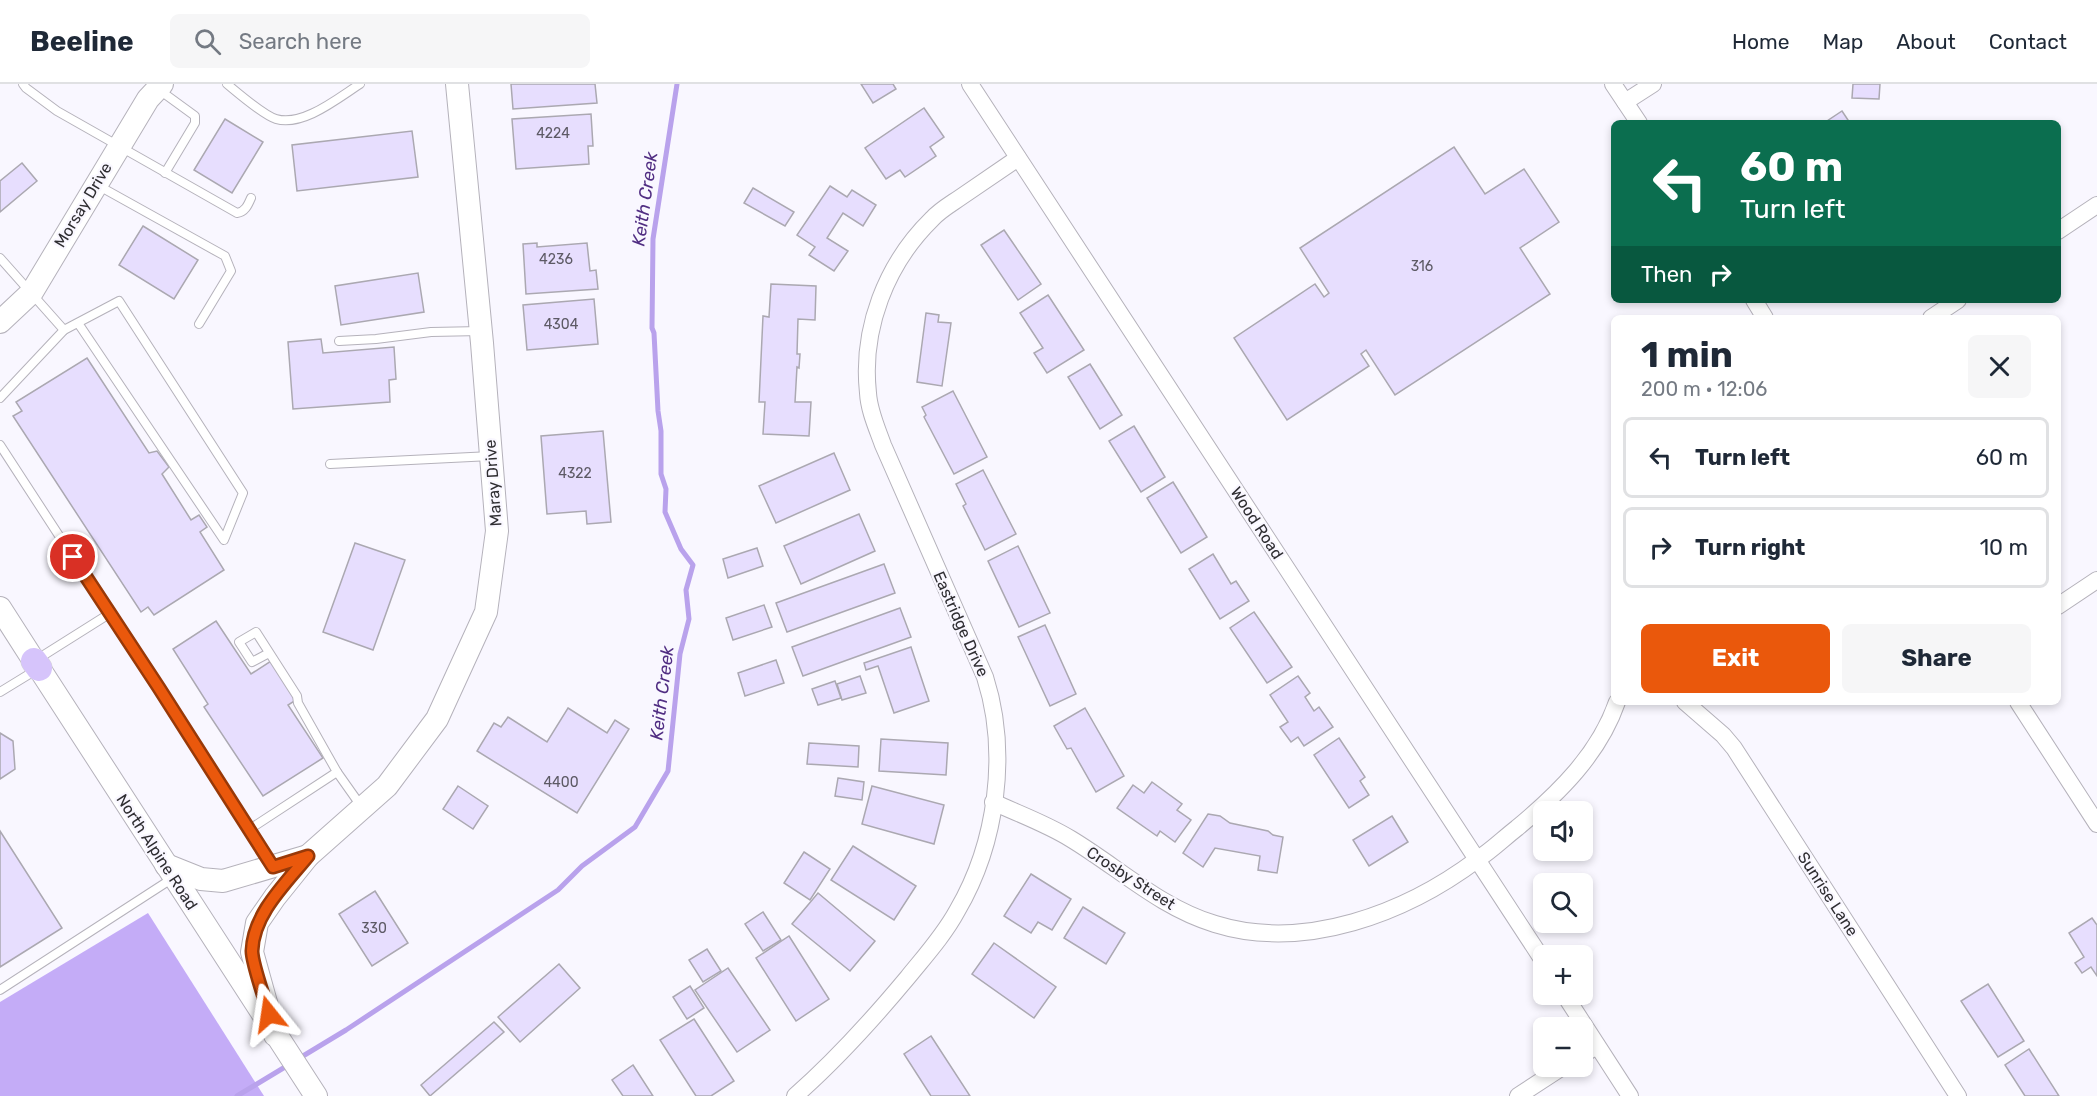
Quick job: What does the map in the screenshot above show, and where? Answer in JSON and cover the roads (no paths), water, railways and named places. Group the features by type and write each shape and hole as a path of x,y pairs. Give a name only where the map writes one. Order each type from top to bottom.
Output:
{"street":[{"name":"Maray Drive","path":"308,856 387,786 437,718 486,612 497,531 458,84"},
{"name":"Wood Road","path":"970,84 1533,945"},
{"path":"1613,84 1637,120"},
{"path":"1625,102 1653,84"},
{"name":"Morsay Drive","path":"0,322 32,292 148,99 160,86"},
{"name":"Eastridge Drive","path":"795,1096 871,1020 943,933 969,889 986,839 993,802 997,732 991,696 985,677 872,417 868,395 867,353 882,292 907,247 933,217 1017,158"},
{"path":"2061,229 2097,205"},
{"path":"1936,315 1954,303"},
{"path":"2061,604 2097,580"},
{"name":"North Alpine Road","path":"0,608 314,1094"},
{"name":"Crosby Street","path":"993,802 1071,839 1173,907 1215,924 1243,931 1293,933 1323,929 1377,914 1411,900 1478,860 1546,804 1582,765 1610,721 1616,705"},
{"name":"Sunrise Lane","path":"1688,705 1723,735 1734,748 1959,1096"},
{"path":"2020,705 2097,824"},
{"path":"170,871 201,879 223,881 308,856"},
{"path":"275,1035 252,952 255,933 257,924 275,897 308,856"},
{"path":"1593,1053 1630,1096"},
{"path":"1518,1096 1547,1077"}],"lane":[{"path":"23,84 57,111 237,213 245,208 251,198"},
{"path":"226,84 274,118 288,121 312,114 360,84"},
{"path":"160,86 195,116 195,123 165,173"},
{"path":"96,184 225,256 231,271 199,324"},
{"path":"2,263 32,292 64,330"},
{"path":"0,398 64,330 119,301 243,493 224,540 78,323"},
{"path":"339,341 431,332 481,331"},
{"path":"0,445 273,867"},
{"path":"330,464 491,456"},
{"path":"0,692 36,664 109,614"},
{"path":"269,653 297,696 298,703 337,772 362,809"},
{"path":"250,829 337,772"},
{"path":"0,990 170,871"}],"waterway":[{"name":"Keith Creek","path":"298,1059 346,1030 558,890 582,866 635,827 668,771 680,654 689,619 686,590 693,565 681,549 665,512 666,489 661,474 661,431 652,328 653,239 677,84"},
{"name":"Keith Creek","path":"237,1096 290,1064"}]}
